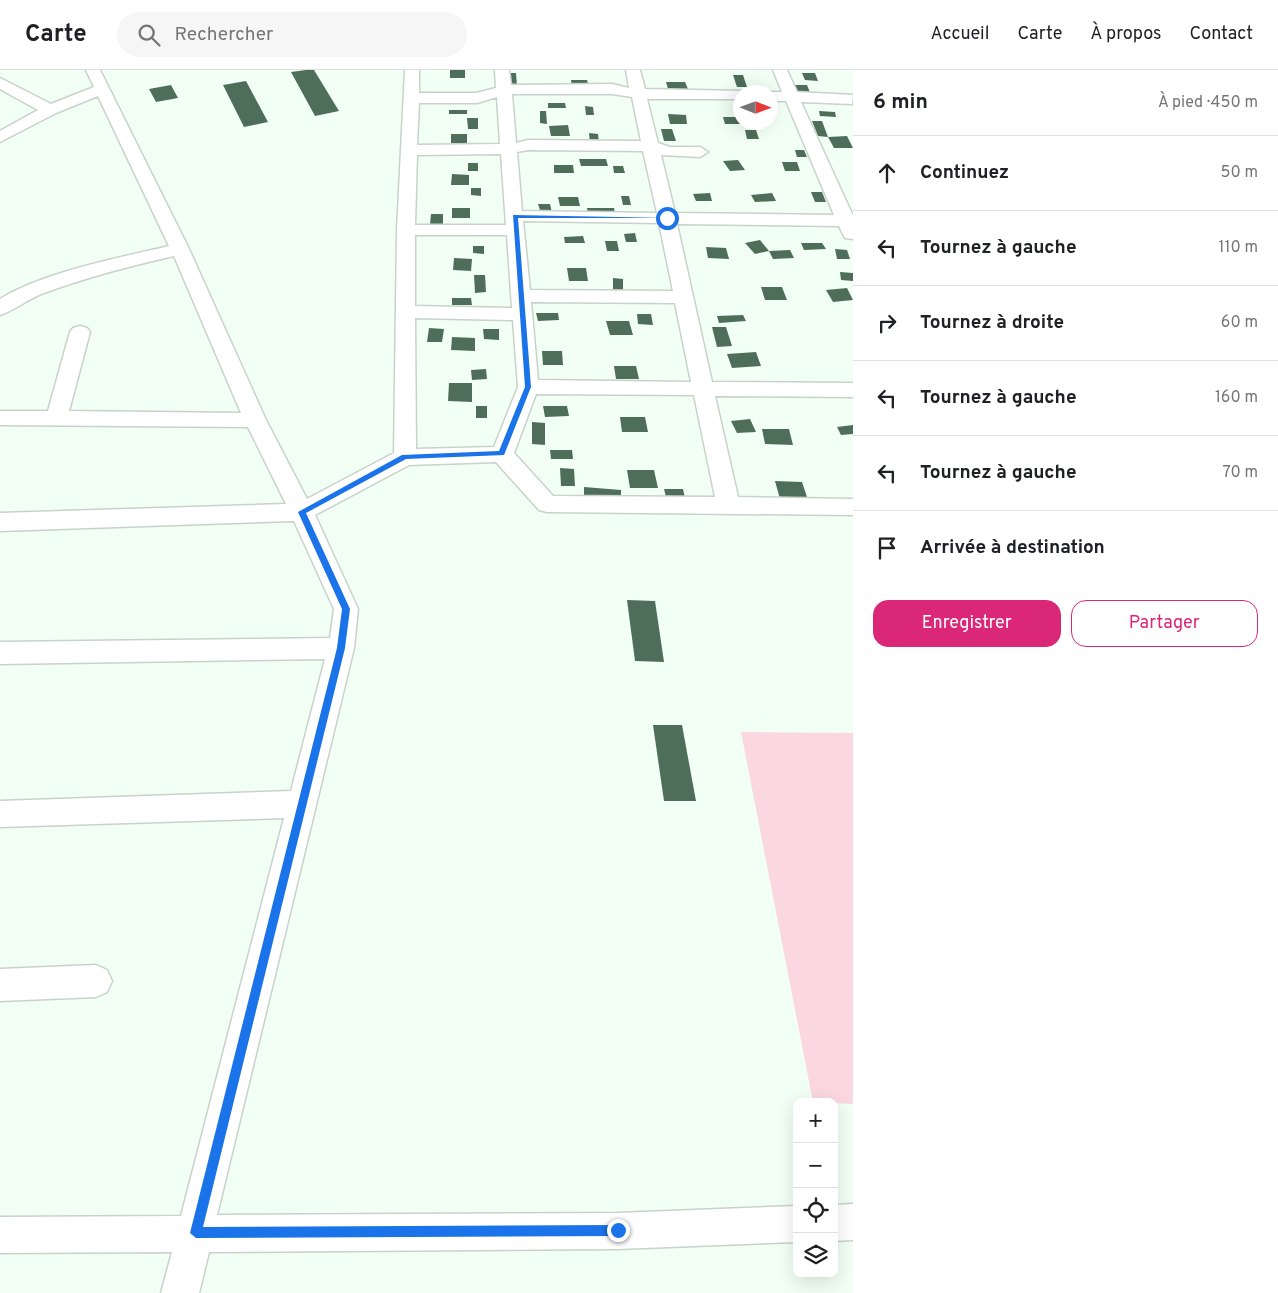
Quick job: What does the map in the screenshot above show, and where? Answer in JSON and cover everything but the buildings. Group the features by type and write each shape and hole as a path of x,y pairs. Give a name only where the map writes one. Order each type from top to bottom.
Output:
{"street":[{"path":"405,457 406,230 412,70"},
{"path":"502,70 528,387 502,454"},
{"path":"633,70 667,218 728,505"},
{"path":"780,70 791,99 849,221 853,239"},
{"path":"0,137 50,110 97,80 180,249 254,420 302,512 346,609 341,648 180,1293"},
{"path":"0,83 50,110"},
{"path":"411,98 477,98 504,90 612,89 638,94 733,94"},
{"path":"778,97 791,99 852,99"},
{"path":"409,150 509,149 528,145 650,146 668,152 700,152"},
{"path":"406,230 516,223 667,218 849,221"},
{"path":"0,309 10,300 34,290 106,266 180,249"},
{"path":"406,312 683,297"},
{"path":"57,418 80,332"},
{"path":"528,387 702,387 853,390"},
{"path":"0,418 254,420"},
{"path":"0,522 302,512 405,457 502,454 547,504 853,507"},
{"path":"0,653 341,648"},
{"path":"0,814 303,804"},
{"path":"0,985 96,981"},
{"path":"838,1223 853,1222"},
{"path":"0,1235 618,1230 793,1224"}],"shaded area":[{"path":"741,732 853,733 853,1104 838,1103 838,1098 812,1098"}],"route":[{"path":"618,1230 196,1233 341,648 346,609 302,512 405,457 502,454 528,387 515,216 667,218"}]}
